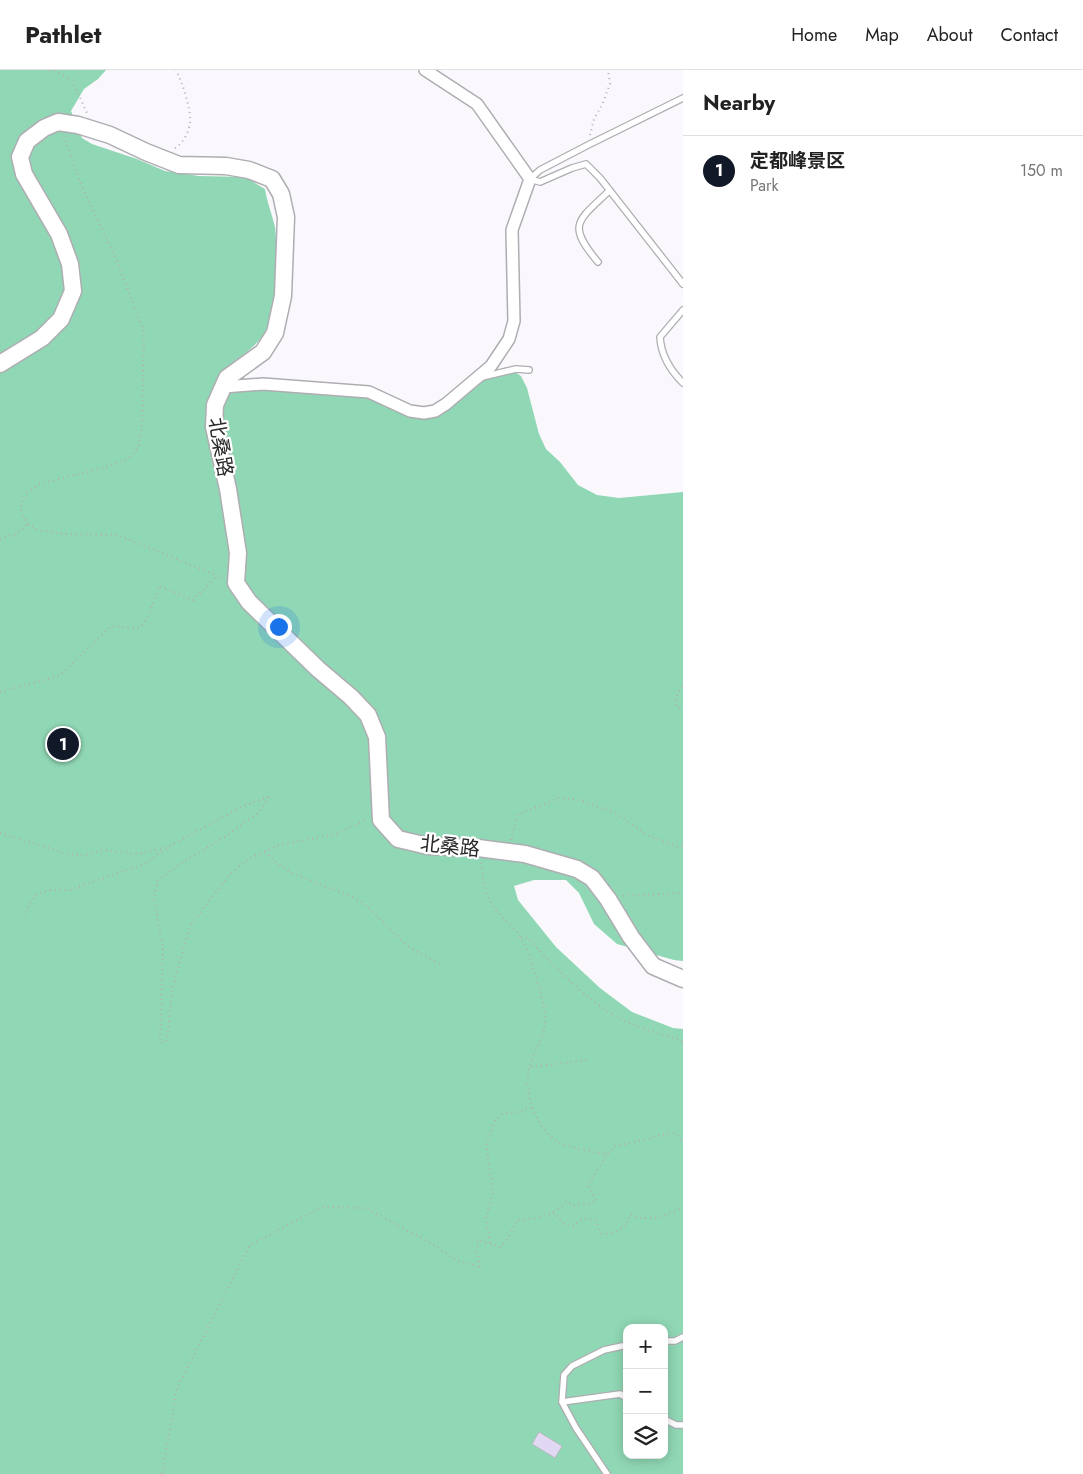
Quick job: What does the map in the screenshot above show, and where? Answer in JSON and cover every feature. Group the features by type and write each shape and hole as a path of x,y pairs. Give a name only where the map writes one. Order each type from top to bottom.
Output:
{"street":[{"path":"223,388 263,384 369,392 424,414 435,411 446,404 491,366 509,339 514,321 512,230 530,179 477,104 425,70"},
{"name":"北桑路","path":"58,122 78,125 110,136 179,165 226,166 249,170 272,180 281,194 286,217 283,296 275,332 263,352 227,378 214,406 214,427 231,508 238,553 236,583"},
{"path":"0,364 42,338 61,319 73,291 70,264 59,234 24,174 20,157 27,141 44,128 58,122"},
{"path":"236,583 255,608 368,715 377,737 381,820"},
{"name":"北桑路","path":"381,820 398,839 428,846 478,848 525,854 577,869 592,878 608,899 631,937 653,966 683,979"}],"lane":[{"path":"530,179 540,170 683,98"},
{"path":"530,179 540,182 586,164 609,190 683,284"},
{"path":"598,262 585,247 579,236 579,224 586,213 609,190"},
{"path":"683,310 660,337 660,347 671,370 683,383"},
{"path":"476,379 516,369 529,370"},
{"path":"668,1341 675,1341 683,1336"},
{"path":"606,1474 576,1428 562,1402 564,1375 572,1366 604,1350 623,1346"},
{"path":"562,1402 620,1394 623,1396"},
{"path":"668,1420 676,1425 683,1425"}],"path":[{"path":"49,70 72,80 87,110 89,129"},
{"path":"160,158 181,144 190,121 183,84 176,70"},
{"path":"588,145 594,119 610,84 608,70"},
{"path":"58,122 81,184 116,259 144,332 142,428 138,448 128,459 103,468 38,484 25,494 21,504 22,513 28,524 38,530 63,534 118,535 236,583"},
{"path":"0,539 16,534 28,524"},
{"path":"0,692 59,676 111,626 139,628 147,619 159,586 194,600 217,576"},
{"path":"683,687 678,692 675,704 683,711"},
{"path":"24,917 30,903 37,894 49,890 70,890 89,885 144,864 170,846 244,806 268,797 260,812 158,880 154,898 163,949 160,1042 165,1043 168,1032 172,990 190,926 229,875 248,859 278,845 337,834 372,816 381,820"},
{"path":"508,852 518,814 558,798 580,800 615,813 651,837 679,847 683,845"},
{"path":"0,834 81,856 104,850 137,854 170,846"},
{"path":"478,848 483,881 493,906 521,937 535,974 544,1008 544,1029 535,1050 528,1075 529,1100 539,1122 557,1142 580,1148 587,1152 607,1154"},
{"path":"265,851 274,860 296,875 360,900 409,947 441,965"},
{"path":"608,899 628,895 683,893"},
{"path":"521,937 528,938 551,964 591,998 622,1020 683,1041"},
{"path":"530,1068 588,1060"},
{"path":"490,1243 486,1218 493,1192 486,1145 495,1121 503,1113 517,1112 532,1107"},
{"path":"162,1474 177,1388 250,1245 322,1207 366,1208 436,1246 456,1260 480,1267 477,1252 478,1240 500,1247 508,1239 517,1220 553,1212 561,1209 566,1202 575,1206 597,1202 588,1185 607,1154 616,1145 675,1133 683,1140"},
{"path":"553,1212 564,1224 573,1226 584,1218 596,1222 602,1234 612,1233 626,1226 630,1214 640,1220 649,1219 657,1218 683,1208"}],"green space":[{"path":"0,70 106,70 98,79 84,89 71,111 82,138 92,144 137,159 165,171 199,176 245,177 265,189 276,237 274,298 264,334 250,350 233,363 254,391 339,389 408,409 448,401 506,367 521,376 527,388 539,434 546,449 560,462 578,485 597,495 619,498 683,492 683,961 617,944 594,924 579,893 566,880 534,880 514,886 518,900 556,947 600,988 632,1012 673,1028 683,1029 683,1474 0,1474"}],"building":[{"path":"539,1432 562,1446 555,1458 532,1444"}],"place":[{"name":"定都峰景区","path":"63,744"}]}
